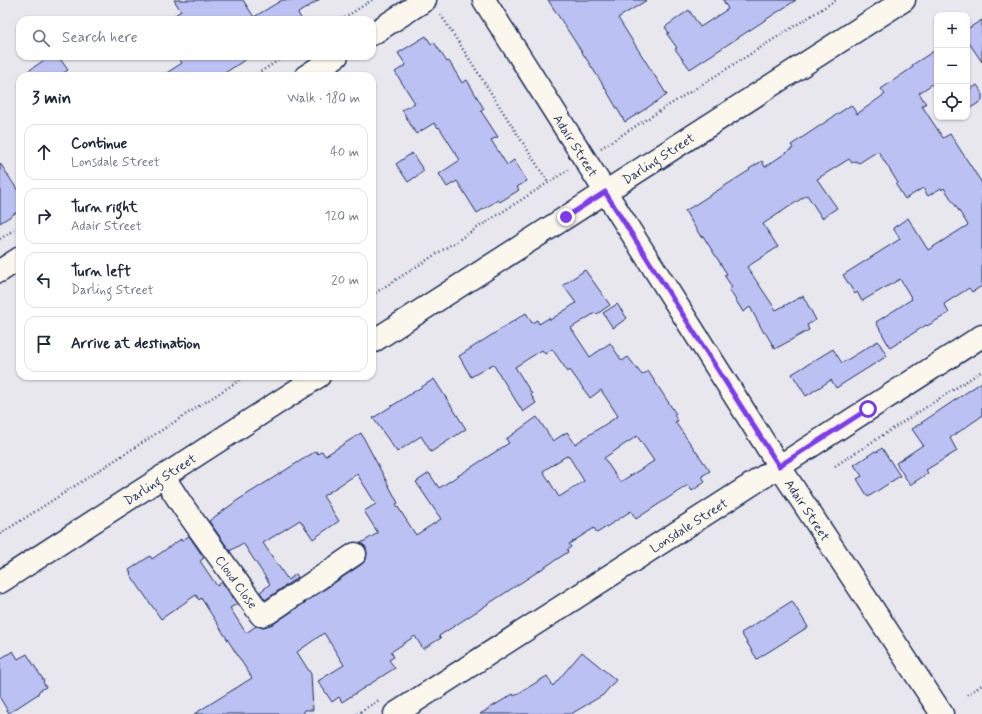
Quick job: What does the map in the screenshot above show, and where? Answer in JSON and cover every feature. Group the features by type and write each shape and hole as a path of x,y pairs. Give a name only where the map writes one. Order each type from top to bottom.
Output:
{"street":[{"path":"376,31 425,0"},
{"name":"Adair Street","path":"484,0 779,466 942,714"},
{"name":"Darling Street","path":"376,339 904,0"},
{"path":"312,72 331,60"},
{"path":"0,271 16,261"},
{"name":"Lonsdale Street","path":"395,714 982,336"},
{"name":"Darling Street","path":"0,582 313,380"},
{"name":"Cloud Close","path":"164,476 184,508 260,615 268,613 355,554"}],"path":[{"path":"347,16 372,0"},
{"path":"601,149 836,0"},
{"path":"441,15 548,182"},
{"path":"260,72 279,60"},
{"path":"376,292 568,169"},
{"path":"0,239 16,229"},
{"path":"835,466 982,371"},
{"path":"0,534 240,380"},
{"path":"966,695 982,685"}],"building":[{"path":"174,0 243,0 253,16 173,16 181,11"},
{"path":"282,0 319,0 298,13 300,16 256,16"},
{"path":"548,0 647,0 618,18 667,95 625,122 602,83"},
{"path":"723,0 796,0 690,69 675,49 677,48 667,34 669,33 665,27 689,10 700,27 728,9"},
{"path":"982,20 982,62 970,44 970,27"},
{"path":"426,36 431,44 434,42 447,62 449,61 462,83 467,80 484,109 481,111 498,137 491,140 507,165 514,160 527,181 517,187 519,190 500,202 498,200 477,213 457,181 447,187 439,174 460,160 439,127 438,128 434,123 416,134 402,110 415,103 395,72 406,65 398,53"},
{"path":"934,51 934,83 919,93 926,104 922,106 943,138 950,134 982,183 982,286 972,292 969,288 944,304 949,313 927,326 926,325 890,348 876,322 912,299 900,279 862,301 857,292 855,294 843,275 900,239 893,228 908,218 928,250 968,225 944,188 942,190 941,188 928,196 923,188 905,199 896,185 898,183 878,151 859,163 855,161 852,163 849,159 817,179 837,208 822,218 807,195 763,224 778,247 747,267 776,310 803,296 816,320 807,325 809,330 775,349 765,332 764,333 750,307 743,312 729,289 732,287 724,275 727,274 685,211 762,161 765,167 793,148 791,145 851,105 857,114 885,94 881,89 913,67 912,65"},
{"path":"44,60 61,60 68,70 65,72 27,72"},
{"path":"180,60 245,60 226,72 168,72 182,63"},
{"path":"977,85 982,92 982,101 970,108 970,89"},
{"path":"412,153 424,171 408,182 396,164"},
{"path":"0,163 16,188 16,213 0,223"},
{"path":"585,270 610,305 571,328 590,357 610,343 622,361 628,357 642,375 648,371 676,414 674,415 678,421 675,422 710,471 702,476 705,482 692,491 688,485 636,519 631,511 597,533 594,528 569,544 571,547 567,550 568,552 439,636 441,638 423,649 415,636 391,652 394,657 389,660 395,668 342,702 339,697 332,702 318,681 344,665 324,633 297,652 311,674 313,710 304,710 304,714 194,714 252,678 201,598 199,600 196,595 161,619 130,574 131,573 129,570 150,556 152,559 181,539 181,541 189,536 204,558 200,561 217,586 222,582 237,604 230,608 246,633 256,626 264,627 275,623 362,564 366,560 367,553 366,547 361,543 378,533 364,511 376,504 357,474 323,496 339,521 313,539 300,520 263,543 288,580 296,574 298,577 265,600 260,592 270,584 243,543 230,551 209,521 238,500 316,451 318,454 322,451 325,456 361,433 398,503 396,504 416,535 441,519 416,482 429,473 439,488 509,443 506,439 537,417 553,441 567,432 575,444 618,416 601,390 590,398 570,370 568,372 552,349 545,354 542,350 515,367 536,403 523,412 493,364 471,377 459,356 526,313 532,323 537,320 539,324 549,318 550,320 576,303 563,285","holes":["637,436 654,461 620,482 604,458","568,455 584,481 559,497 543,471"]},
{"path":"617,304 627,318 613,328 603,313"},
{"path":"878,341 887,356 836,388 831,380 806,396 792,374 833,349 842,363"},
{"path":"434,379 466,429 431,452 421,436 397,452 373,418"},
{"path":"982,382 982,416 950,438 957,451 926,470 928,473 910,485 896,463 923,445 912,429"},
{"path":"882,448 900,476 868,497 857,479 862,476 854,465"},
{"path":"792,601 808,627 757,659 741,633"},
{"path":"13,651 18,659 27,654 44,681 43,682 46,687 9,713 0,698 0,659"},
{"path":"582,652 616,680 603,695 571,714 480,714 547,676 553,686"}],"route":[{"path":"566,217 605,192 779,466 868,409"}]}
